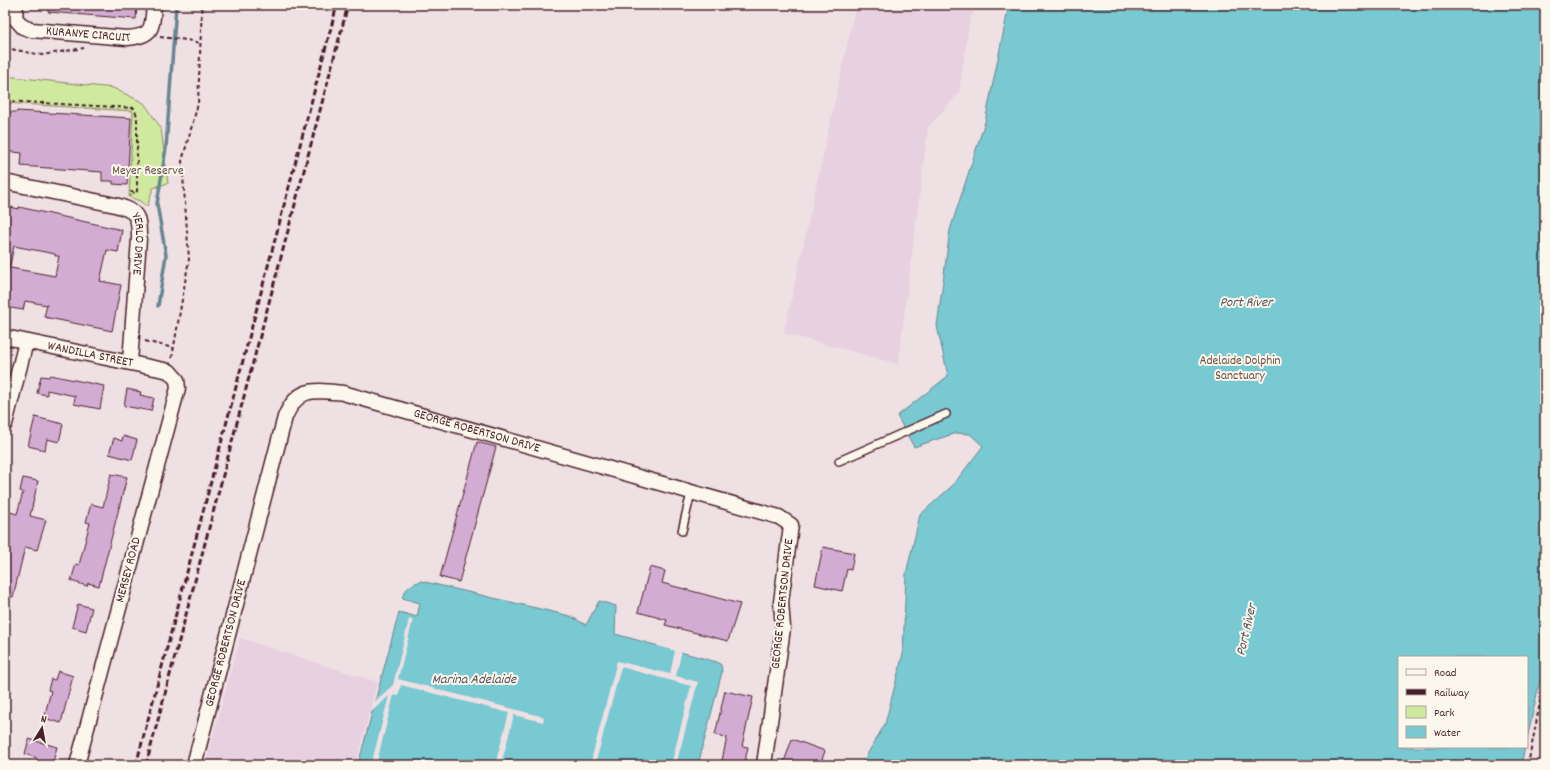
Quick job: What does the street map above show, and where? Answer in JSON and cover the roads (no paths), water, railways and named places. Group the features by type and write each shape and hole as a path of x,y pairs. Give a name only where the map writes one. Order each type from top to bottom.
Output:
{"street":[{"name":"KURANYE CIRCUIT","path":"16,5 15,18 23,26 32,30 127,38 141,37 149,32 153,24 154,5"},
{"name":"YERLO DRIVE","path":"5,182 129,208 136,214 139,222 139,233 130,362"},
{"name":"WANDILLA STREET","path":"5,337 130,362 172,373"},
{"path":"5,424 26,342"},
{"name":"MERSEY ROAD","path":"77,765 178,388 177,380 172,373"},
{"name":"GEORGE ROBERTSON DRIVE","path":"194,765 285,417 290,404 302,393 318,390 343,393 779,517 791,525 781,602 782,628 764,765"}],"lane":[{"path":"839,461 946,414"},
{"path":"682,531 691,493"}],"water":[{"name":"Port River","path":"1009,5 1545,5 1545,657 1528,734 1528,656 1398,656 1398,748 1525,748 1521,765 861,765 885,724 903,654 906,574 920,515 953,485 983,446 970,434 956,433 914,447 897,416 948,376 937,326 950,230 985,122"},
{"name":"Marina Adelaide","path":"421,581 570,616 586,625 599,601 616,606 615,634 717,662 721,665 722,672 698,765 358,765 399,612 417,617 420,603 402,598 409,587"}],"waterway":[{"path":"158,306 166,255 157,204 166,148 176,5"}],"railway":[{"path":"136,765 337,5"},
{"path":"146,765 348,5"}],"park label":[{"name":"Meyer Reserve","path":"148,171"},
{"name":"Adelaide Dolphin Sanctuary","path":"1240,368"}]}
